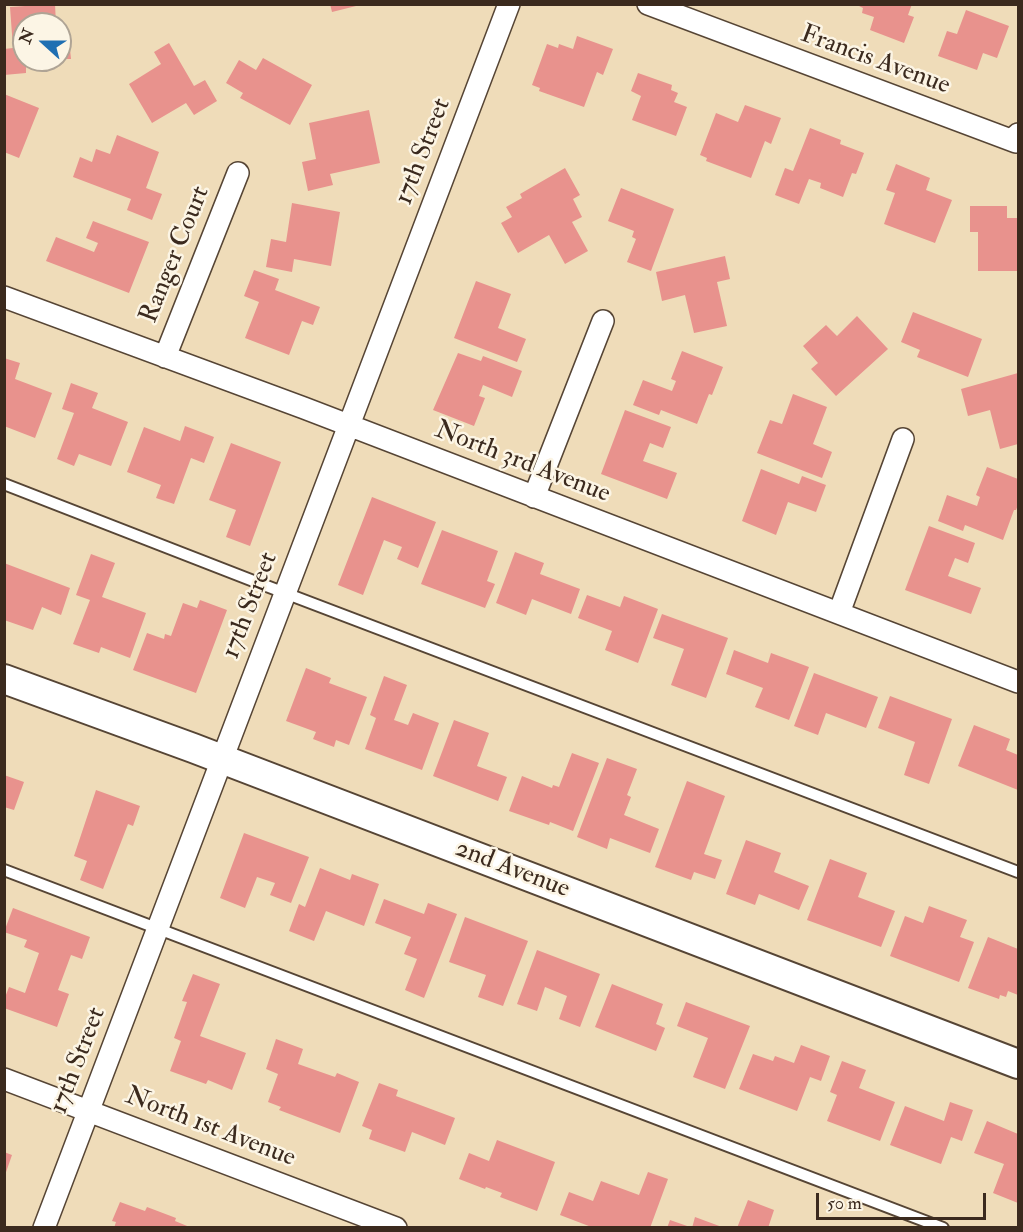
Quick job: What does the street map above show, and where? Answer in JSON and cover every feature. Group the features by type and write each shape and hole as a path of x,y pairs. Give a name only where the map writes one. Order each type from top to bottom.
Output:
{"street":[{"name":"17th Street","path":"44,1227 509,4"},
{"name":"Francis Avenue","path":"648,4 1017,138"},
{"name":"Ranger Court","path":"165,357 238,173"},
{"name":"North 3rd Avenue","path":"4,297 349,426 1018,682"},
{"path":"534,497 603,321"},
{"path":"839,613 903,439"},
{"name":"2nd Avenue","path":"4,679 221,759 1018,1064"},
{"name":"North 1st Avenue","path":"4,1079 396,1227"}],"lane":[{"path":"4,484 1018,872"},
{"path":"4,870 944,1227"}],"building":[{"path":"55,4 55,12 12,12 12,34 10,7"},
{"path":"330,4 360,4 360,5 332,12"},
{"path":"855,4 912,4 908,15 914,17 904,43 870,30 874,17 862,13 863,8"},
{"path":"966,10 1009,26 997,58 983,53 977,70 938,56 947,31 957,34"},
{"path":"577,36 613,49 603,75 597,72 584,107 539,91 540,88 532,85 547,44 558,48 559,44 573,49"},
{"path":"169,43 194,86 205,80 217,101 194,115 186,103 152,123 129,84 161,64 154,52"},
{"path":"12,48 12,72 26,73 4,75 4,49"},
{"path":"263,58 312,85 290,125 240,98 243,93 226,83 239,60 256,70"},
{"path":"638,73 672,85 671,90 678,93 674,102 687,107 676,136 632,120 641,96 631,91"},
{"path":"4,94 39,108 19,158 4,152"},
{"path":"745,105 781,118 771,144 765,141 751,178 706,161 707,158 700,155 716,113 738,122"},
{"path":"369,110 380,163 330,174 333,185 308,191 302,162 316,159 309,123"},
{"path":"810,128 841,140 840,144 864,153 856,174 852,173 843,197 820,188 821,183 809,179 799,204 775,195 785,168 793,171"},
{"path":"117,135 159,152 146,188 162,194 152,220 127,210 131,199 73,177 80,157 92,162 96,149 110,154"},
{"path":"896,164 930,178 926,190 952,200 935,243 884,224 895,193 886,190"},
{"path":"565,168 580,195 573,199 582,217 572,222 588,251 565,264 549,235 518,253 501,223 512,217 506,207 522,198 520,194"},
{"path":"621,188 674,209 651,271 627,262 636,239 632,237 634,231 608,221"},
{"path":"292,203 340,212 331,266 294,259 292,272 266,267 271,239 286,242"},
{"path":"970,206 1007,206 1007,218 1018,218 1018,271 978,271 978,232 970,232"},
{"path":"93,221 149,242 129,293 46,261 56,237 94,252 98,243 86,238"},
{"path":"725,256 730,279 717,282 727,326 694,333 685,295 662,301 656,272"},
{"path":"254,270 279,279 275,290 320,307 313,325 302,321 289,355 245,338 259,302 244,296"},
{"path":"476,281 511,294 498,328 526,339 517,362 454,338"},
{"path":"913,312 982,339 968,377 917,357 920,350 901,342"},
{"path":"857,316 888,349 836,396 811,369 818,363 803,346 826,325 837,336"},
{"path":"682,351 723,367 697,424 661,410 659,415 633,405 643,380 672,391 676,381 671,379"},
{"path":"458,353 481,361 483,356 522,371 512,397 483,385 479,396 485,398 474,426 433,410"},
{"path":"4,358 20,363 15,379 52,393 35,438 4,426"},
{"path":"1018,373 1018,444 1000,449 990,410 968,416 961,389"},
{"path":"71,383 98,393 92,408 128,422 111,466 79,454 74,466 57,459 74,413 62,409"},
{"path":"793,394 827,407 813,444 832,452 822,478 757,453 770,420 782,424"},
{"path":"625,410 671,427 663,448 650,443 643,461 677,473 667,499 601,474"},
{"path":"185,426 214,437 204,463 191,458 174,504 156,498 161,485 127,472 144,427 180,441"},
{"path":"231,443 281,462 250,546 226,537 236,510 209,500"},
{"path":"987,467 1018,479 1018,505 1003,540 965,525 963,531 938,521 947,495 977,506 980,497 976,495"},
{"path":"761,469 799,484 802,476 826,485 816,512 788,502 776,535 742,521"},
{"path":"372,497 436,522 418,568 397,559 402,547 384,540 363,595 338,585"},
{"path":"929,526 975,543 968,563 955,558 948,576 981,588 971,614 905,590"},
{"path":"442,530 498,551 487,581 495,584 485,608 421,584"},
{"path":"515,552 544,563 540,574 580,589 571,614 532,599 526,615 496,603"},
{"path":"91,554 115,563 102,597 146,613 130,658 101,647 99,653 73,644 90,600 76,595"},
{"path":"4,563 70,588 61,615 42,607 33,630 4,620"},
{"path":"587,595 620,607 624,596 658,609 638,663 605,650 612,631 578,618"},
{"path":"200,600 227,610 196,693 133,670 147,633 164,639 165,634 171,636 183,603 197,608"},
{"path":"662,614 728,638 706,698 671,685 684,649 653,638"},
{"path":"734,650 768,663 771,653 809,667 789,720 755,707 763,688 726,674"},
{"path":"306,668 331,678 329,683 367,697 349,745 336,740 334,747 313,739 316,732 286,721"},
{"path":"814,673 878,697 866,728 826,713 818,735 794,726"},
{"path":"384,676 407,685 394,720 408,725 413,713 439,723 422,770 365,749 376,718 370,715"},
{"path":"890,696 952,719 929,784 904,775 915,742 878,728"},
{"path":"454,720 489,733 477,766 507,777 498,801 433,776"},
{"path":"974,725 1010,739 1006,750 1018,755 1018,790 958,766"},
{"path":"572,753 599,763 573,831 509,811 522,776 552,788 553,785 559,787"},
{"path":"607,758 637,769 627,795 631,797 624,815 659,829 650,853 610,838 607,849 577,837"},
{"path":"4,775 24,782 14,810 4,807"},
{"path":"687,781 725,796 704,854 722,860 715,879 694,872 691,880 655,867"},
{"path":"96,790 140,806 133,826 128,824 103,889 80,880 87,861 74,856"},
{"path":"244,833 309,857 291,903 270,895 275,883 257,877 245,908 220,898"},
{"path":"746,840 781,853 774,872 809,886 799,910 759,894 755,905 726,894"},
{"path":"830,859 867,873 858,897 895,911 881,947 807,920"},
{"path":"320,868 350,880 352,874 379,884 364,926 326,911 314,941 289,931 299,904 305,907"},
{"path":"384,899 424,914 428,903 457,914 424,998 405,990 417,959 404,954 411,937 375,923"},
{"path":"929,906 967,920 960,937 974,942 959,982 890,956 905,916 923,923"},
{"path":"13,908 90,937 82,959 71,955 58,990 69,994 57,1027 4,1008 4,1000 9,987 25,993 39,953 24,947 27,940 4,932"},
{"path":"465,917 528,941 503,1006 478,997 486,975 449,962"},
{"path":"988,937 1018,949 1018,995 1008,991 1006,997 1000,995 999,999 968,988"},
{"path":"537,950 600,974 580,1027 559,1019 567,996 545,987 537,1011 517,1004"},
{"path":"193,974 220,984 200,1036 246,1053 232,1090 208,1080 206,1084 170,1071 181,1041 174,1038 187,1002 182,1001"},
{"path":"612,984 663,1004 656,1024 665,1028 656,1051 595,1027"},
{"path":"686,1002 750,1026 725,1089 693,1077 708,1038 677,1026"},
{"path":"276,1039 303,1049 298,1064 335,1077 337,1073 359,1082 340,1133 279,1110 281,1107 268,1102 278,1074 266,1069"},
{"path":"801,1045 830,1056 821,1081 810,1077 797,1111 739,1089 753,1054 773,1061 775,1056 794,1063"},
{"path":"842,1061 866,1070 859,1088 895,1102 880,1141 827,1121 837,1095 830,1092"},
{"path":"379,1083 398,1090 396,1096 455,1118 445,1145 412,1132 405,1152 369,1139 372,1130 362,1126"},
{"path":"950,1102 973,1110 962,1141 951,1137 941,1164 890,1145 905,1106 944,1121"},
{"path":"987,1121 1018,1134 1018,1203 993,1193 1004,1164 974,1153"},
{"path":"497,1140 555,1162 537,1211 500,1197 502,1193 459,1179 469,1153 489,1161"},
{"path":"4,1152 12,1155 5,1175 4,1175"},
{"path":"648,1172 668,1179 650,1228 594,1228 560,1215 569,1192 593,1201 601,1181 639,1195"},
{"path":"748,1200 774,1210 768,1228 737,1228"},
{"path":"120,1202 145,1211 147,1207 176,1218 175,1221 192,1228 114,1228 116,1222 112,1221"},
{"path":"695,1217 722,1227 692,1228"},
{"path":"670,1220 690,1227 690,1228 667,1228"}]}
